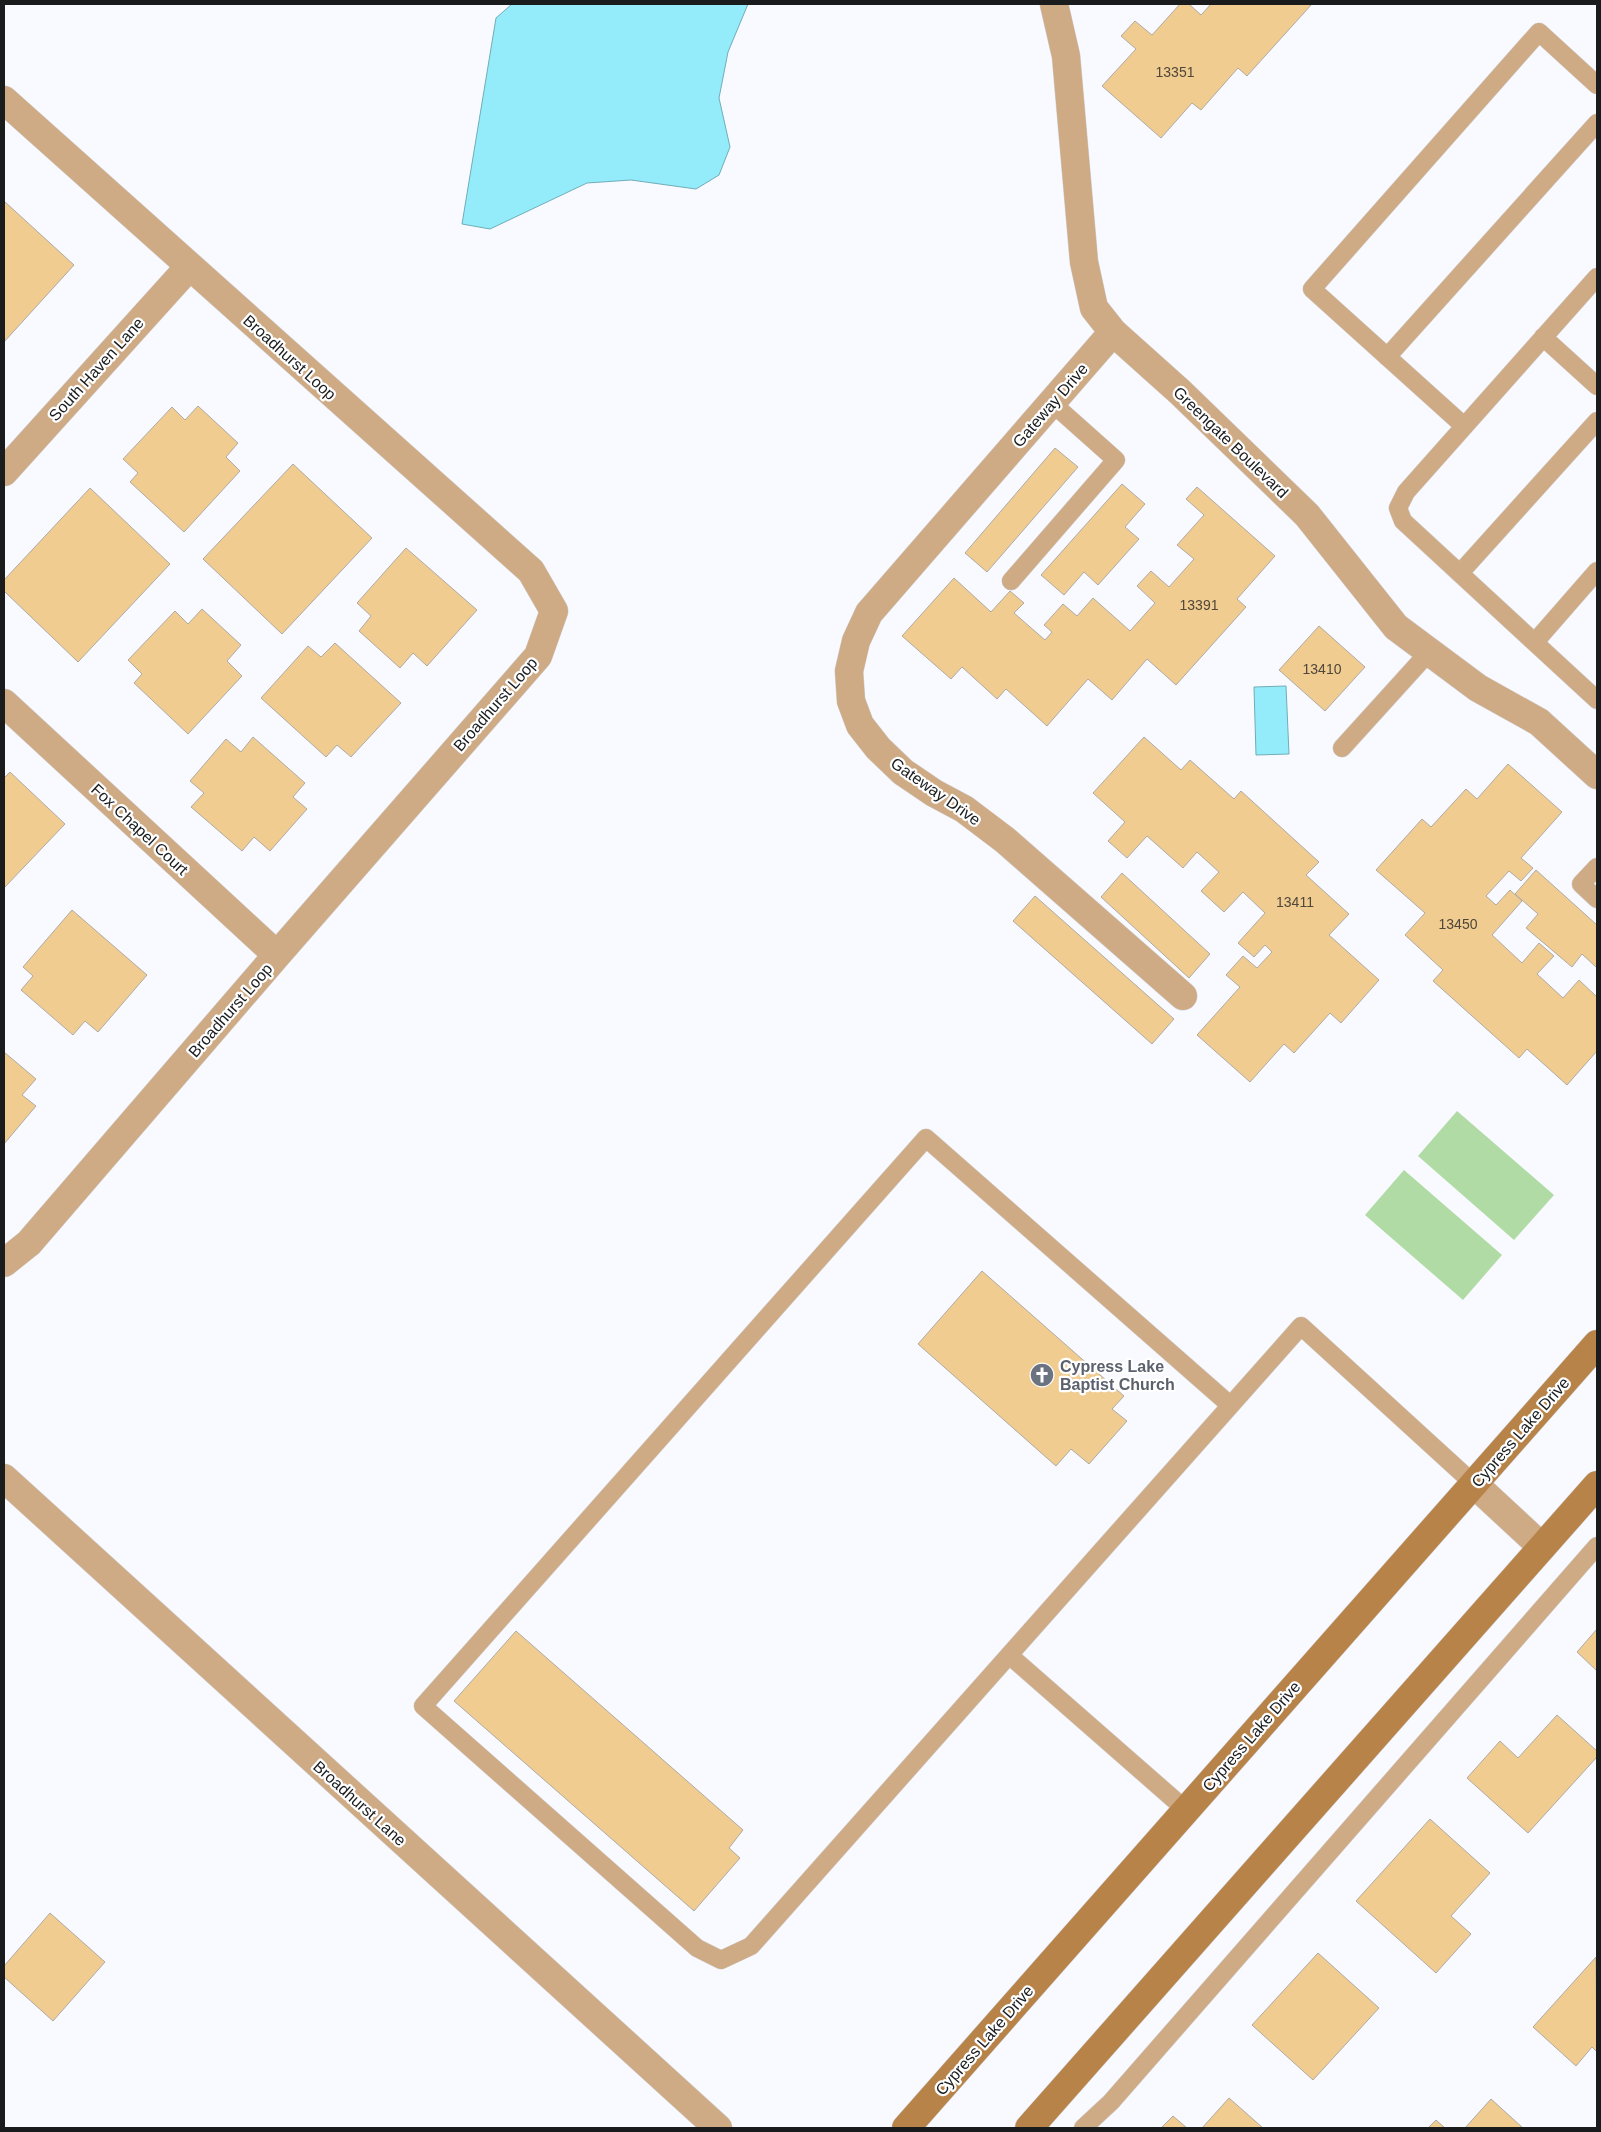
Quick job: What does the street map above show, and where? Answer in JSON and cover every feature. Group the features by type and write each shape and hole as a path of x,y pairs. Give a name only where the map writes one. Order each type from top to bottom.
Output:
{"main road":[{"name":"Cypress Lake Drive","path":"906,2128 1597,1344"},
{"path":"1029,2128 1597,1484"}],"street":[{"name":"Greengate Boulevard","path":"1054,4 1066,56 1084,262 1094,308 1113,332 1180,392 1307,515 1396,628 1478,688 1539,722 1597,775"},
{"name":"Broadhurst Loop","path":"4,100 531,571 554,611 538,656 277,955 29,1244 4,1263"},
{"name":"South Haven Lane","path":"4,472 189,267"},
{"name":"Gateway Drive","path":"1113,332 869,613 856,641 849,671 851,701 860,725 878,748 903,772 934,793 964,809 1005,840 1183,996"},
{"name":"Fox Chapel Court","path":"4,703 277,955"},
{"name":"Broadhurst Lane","path":"4,1478 718,2128"},
{"path":"1474,1484 1542,1547"}],"lane":[{"path":"1464,426 1312,289 1539,32 1597,85"},
{"path":"1387,356 1597,123"},
{"path":"1597,277 1406,492 1398,508 1403,521 1597,700"},
{"path":"1544,337 1597,386"},
{"path":"1011,581 1116,460 1052,403"},
{"path":"1460,574 1597,421"},
{"path":"1535,642 1597,571"},
{"path":"1342,748 1429,652"},
{"path":"1597,867 1581,884 1597,899"},
{"path":"1230,1405 926,1138 423,1706 697,1948 721,1960 752,1946 1300,1326 1474,1484"},
{"path":"1083,2128 1111,2102 1597,1546"},
{"path":"1009,1655 1186,1810"}],"green space":[{"path":"1457,1111 1554,1195 1514,1240 1418,1156"},
{"path":"1404,1170 1502,1255 1463,1300 1365,1215"}],"water":[{"path":"512,4 748,4 728,52 719,98 730,147 719,175 696,189 631,180 587,183 490,229 462,224 496,18"},
{"path":"1286,686 1289,754 1256,755 1254,687"}],"building":[{"path":"1180,4 1189,4 1201,15 1211,4 1312,4 1247,76 1238,68 1201,110 1192,103 1161,138 1102,86 1136,49 1121,36 1135,21 1152,35"},
{"path":"4,201 74,265 4,342"},
{"path":"198,406 238,443 226,457 240,471 184,532 130,482 138,473 123,459 172,407 185,420"},
{"path":"1055,448 1078,467 987,572 965,553"},
{"path":"293,464 372,538 282,634 203,559"},
{"path":"1122,484 1145,504 1125,527 1139,539 1098,585 1084,572 1064,595 1041,575"},
{"path":"1197,487 1275,556 1237,599 1246,607 1176,685 1147,659 1112,700 1088,679 1047,726 1006,689 997,699 962,667 951,679 902,636 954,578 991,612 1010,591 1024,603 1014,613 1045,640 1052,632 1044,625 1063,604 1077,616 1093,598 1130,631 1155,603 1137,586 1151,571 1169,587 1194,559 1177,545 1204,515 1186,499"},
{"path":"90,488 170,564 78,662 4,591 4,580"},
{"path":"406,548 477,610 427,666 413,653 400,668 359,631 371,616 357,603"},
{"path":"202,609 241,645 227,661 242,676 188,734 134,683 142,674 128,660 175,611 188,624"},
{"path":"1319,626 1365,667 1325,711 1279,670"},
{"path":"335,643 401,703 351,757 337,745 326,757 261,698 308,646 321,657"},
{"path":"253,737 305,783 293,797 307,809 270,851 254,837 242,851 191,807 204,793 190,781 226,739 241,752"},
{"path":"1144,737 1181,770 1190,760 1234,799 1241,791 1319,862 1306,875 1349,914 1329,935 1379,980 1341,1023 1330,1013 1294,1053 1284,1044 1250,1082 1197,1035 1240,987 1226,975 1243,956 1257,968 1272,952 1265,945 1254,957 1238,943 1265,913 1243,892 1224,912 1201,891 1219,872 1197,852 1183,868 1147,836 1127,858 1108,841 1125,822 1093,793"},
{"path":"1508,764 1562,812 1521,858 1533,868 1521,881 1509,871 1486,896 1496,905 1510,890 1522,901 1492,935 1522,963 1539,943 1554,956 1537,974 1563,998 1579,980 1597,997 1597,1051 1567,1085 1527,1049 1519,1058 1433,981 1443,970 1405,935 1425,913 1376,870 1422,819 1431,827 1466,789 1477,799"},
{"path":"10,772 65,824 4,888 4,778"},
{"path":"1536,870 1597,925 1597,968 1582,954 1572,967 1526,928 1538,914 1515,894"},
{"path":"1122,873 1210,954 1189,978 1101,897"},
{"path":"1035,896 1174,1019 1152,1044 1013,921"},
{"path":"72,910 147,975 98,1032 85,1021 73,1035 21,990 33,976 23,967"},
{"path":"4,1052 36,1079 22,1095 36,1106 4,1144"},
{"path":"982,1271 1124,1396 1112,1409 1127,1421 1089,1464 1071,1449 1056,1466 918,1344"},
{"path":"1597,1629 1597,1671 1577,1652"},
{"path":"516,1631 743,1830 729,1848 740,1858 694,1911 454,1701"},
{"path":"1557,1715 1597,1751 1597,1757 1528,1833 1467,1778 1500,1741 1518,1758"},
{"path":"1430,1819 1490,1873 1451,1916 1471,1934 1436,1973 1356,1901"},
{"path":"50,1913 105,1962 53,2021 4,1977 4,1966"},
{"path":"1318,1953 1379,2008 1313,2080 1252,2025"},
{"path":"1596,1957 1597,2052 1592,2047 1576,2066 1533,2027"},
{"path":"1229,2098 1263,2128 1202,2128"},
{"path":"1491,2099 1523,2128 1465,2128"},
{"path":"1173,2116 1187,2128 1161,2128"},
{"path":"1436,2120 1445,2128 1428,2128"}],"place":[{"name":"Cypress Lake Baptist Church","path":"1042,1375"}]}
